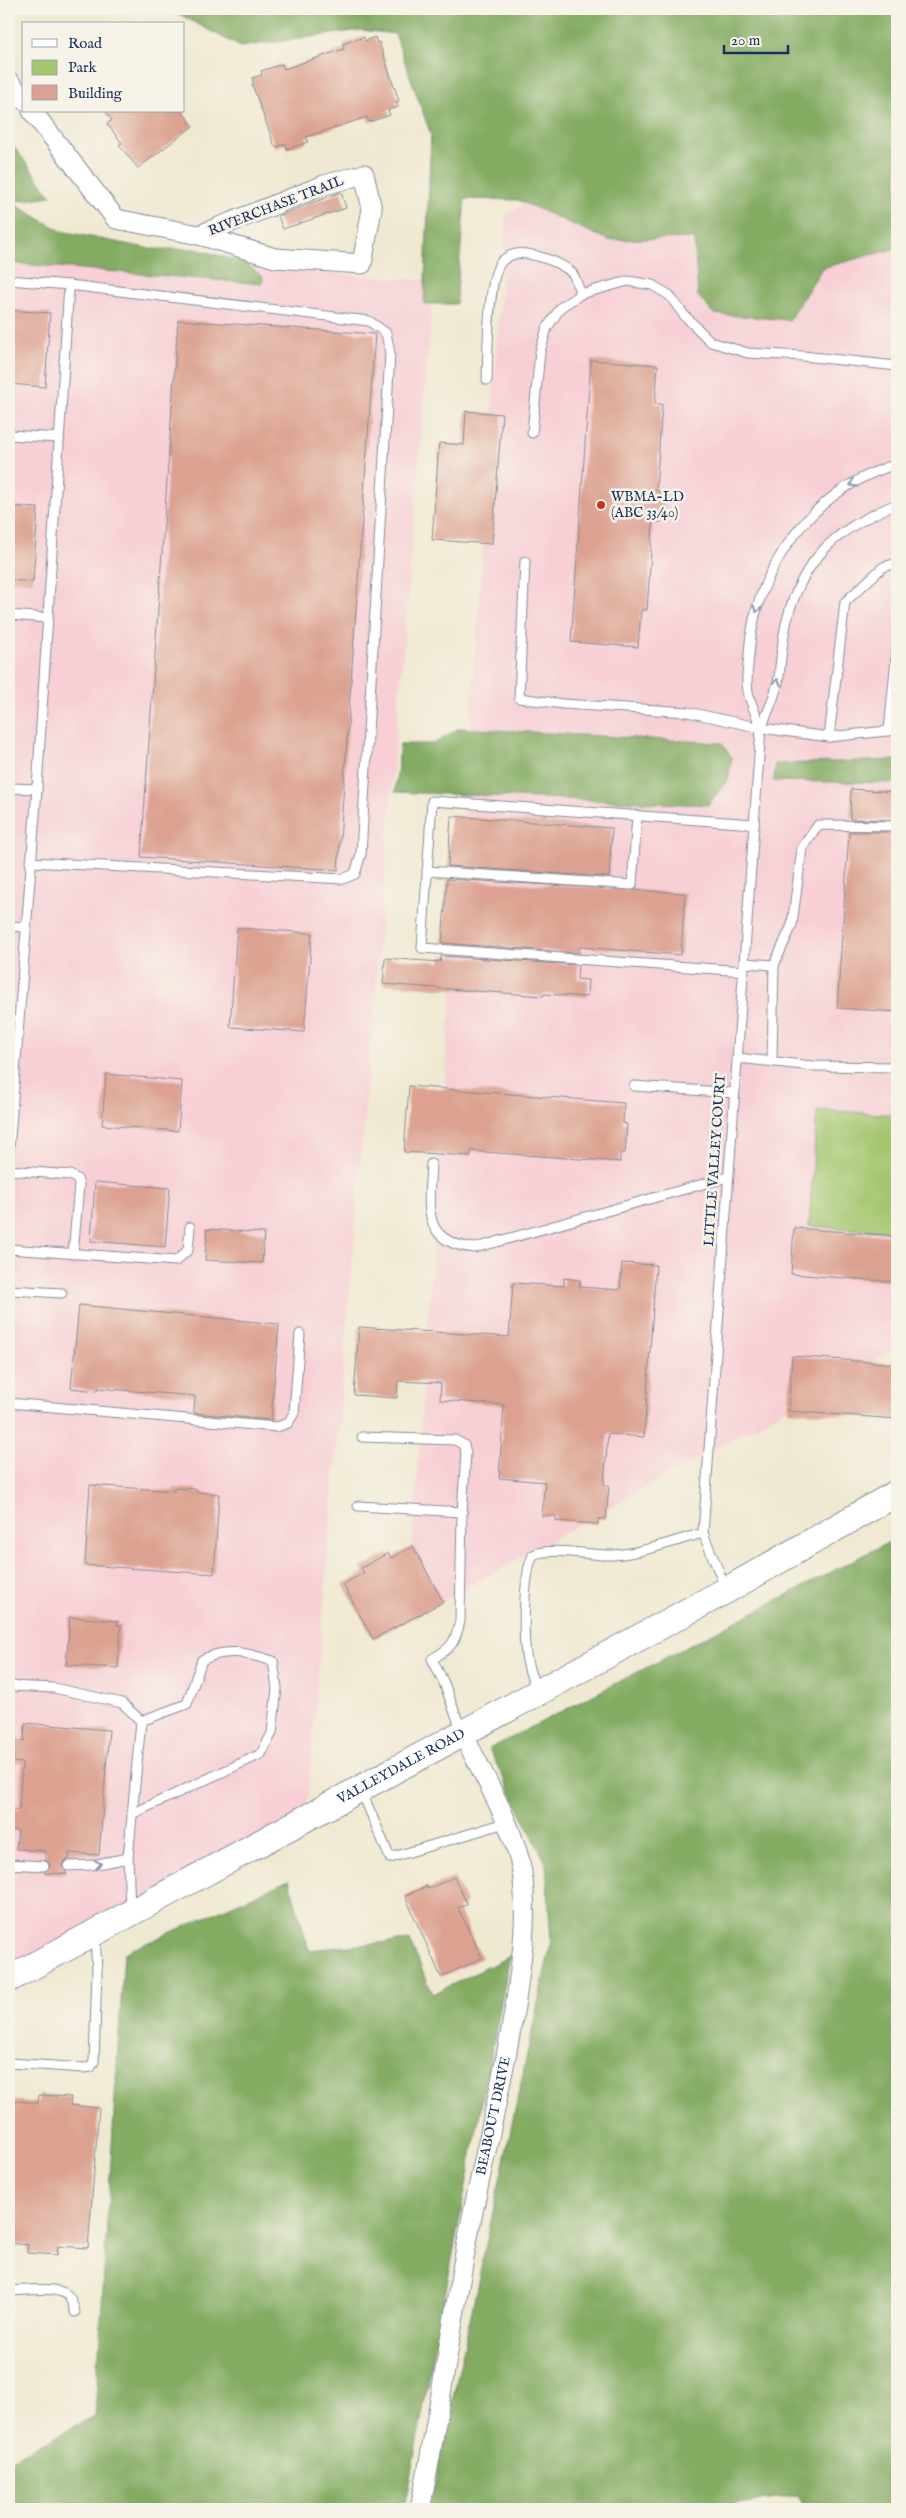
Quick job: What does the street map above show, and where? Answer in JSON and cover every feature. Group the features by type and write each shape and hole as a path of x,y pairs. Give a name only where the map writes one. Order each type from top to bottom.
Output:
{"main road":[{"name":"VALLEYDALE ROAD","path":"9,1979 361,1790 462,1732 795,1553 897,1493"},
{"name":"VALLEYDALE ROAD","path":"795,1553 897,1510"}],"street":[{"path":"9,81 22,97"},
{"name":"RIVERCHASE TRAIL","path":"33,112 116,219 199,235 276,258 362,264 372,209 364,174 324,185 199,235"},
{"name":"BEABOUT DRIVE","path":"420,2509 470,2231 510,2040 521,1964 525,1911 522,1871 517,1850 462,1732"}],"lane":[{"path":"486,380 491,300 495,271 501,262 512,254 523,253 543,258 572,273 581,294"},
{"path":"9,280 69,285 368,321 386,333 390,353 361,854 355,874 343,879 30,862"},
{"path":"532,433 540,352 548,328 561,307 581,294 628,281 652,285 669,295 684,316 711,342 748,353 803,356 897,366"},
{"path":"9,1150 12,1071 36,789 69,285"},
{"path":"9,435 59,438"},
{"path":"761,728 749,695 747,681 750,642 757,606 779,555 789,540 811,515 836,495 852,484 897,464"},
{"path":"761,728 778,679 787,620 798,589 812,564 839,534 868,516 897,504"},
{"path":"525,561 519,698 564,704 688,712 761,728 829,737 893,730 897,648"},
{"path":"829,737 845,602 883,567 897,563"},
{"path":"9,615 48,618"},
{"name":"LITTLE VALLEY COURT","path":"727,1590 703,1533 761,728"},
{"path":"9,788 36,789"},
{"path":"754,824 432,801 422,948 744,967 774,965"},
{"path":"427,871 632,885 637,816"},
{"path":"772,1061 774,965 792,925 802,848 818,824 897,826"},
{"path":"9,926 24,927"},
{"path":"737,1058 813,1066 897,1067"},
{"path":"634,1086 734,1093"},
{"path":"431,1164 429,1209 432,1227 446,1241 459,1246 475,1248 728,1177"},
{"path":"9,1170 70,1175 77,1179 79,1185 73,1254"},
{"path":"9,1250 176,1261 188,1250 190,1227"},
{"path":"9,1290 62,1293"},
{"path":"9,1403 277,1427 288,1424 294,1413 300,1334"},
{"path":"362,1436 455,1440 464,1445 466,1453 458,1628 450,1648 432,1659 444,1683 462,1732"},
{"path":"358,1506 462,1512"},
{"path":"537,1692 528,1664 524,1633 528,1565 533,1555 542,1551 582,1555 614,1555 703,1533"},
{"path":"132,1814 261,1754 272,1733 277,1688 273,1661 243,1652 216,1653 202,1660 187,1704 141,1721"},
{"path":"9,1686 54,1688 122,1703 141,1721"},
{"path":"130,1913 128,1858 141,1721"},
{"path":"361,1790 390,1858 506,1823"},
{"path":"68,1866 92,1865 128,1858"},
{"path":"9,1864 44,1866"},
{"path":"9,2063 84,2068 90,2067 94,2062 97,1971 95,1932"},
{"path":"9,2291 56,2290 66,2294 75,2312"}],"shaded area":[{"path":"897,9 897,1347 407,1621 506,215 865,15"},
{"path":"9,251 434,281 306,1819 9,1986"}],"green space":[{"path":"148,9 897,9 897,248 822,268 789,320 714,314 698,296 694,238 608,240 518,200 465,199 456,304 424,304 431,135 395,34 360,30 241,47 177,13"},
{"path":"12,144 51,196 11,202 61,231 151,249 196,249 246,263 263,277 262,284 9,263 9,145"},
{"path":"459,728 722,743 732,758 728,779 708,805 395,792 400,744 434,744"},
{"path":"897,760 897,783 774,781 775,764"},
{"path":"817,1110 897,1115 897,1232 809,1226"},
{"path":"897,1538 897,2509 806,2509 798,2496 699,2509 429,2509 551,1943 546,1863 489,1749"},
{"path":"289,1880 309,1950 409,1940 433,1994 510,1956 404,2509 9,2509 9,2460 95,2416 124,1953"}],"building":[{"path":"364,37 365,41 375,37 377,43 379,42 399,101 396,102 398,107 388,110 390,115 369,122 367,117 306,137 308,142 287,149 286,144 275,147 252,84 254,84 252,78 262,75 261,71 282,64 284,69 344,49 343,44"},
{"path":"106,112 183,112 193,126 138,168 119,145 122,143 107,124 112,120"},
{"path":"341,192 346,208 283,229 278,216"},
{"path":"9,310 50,313 45,387 9,384"},
{"path":"178,320 375,334 338,870 141,857"},
{"name":"WBMA-LD (ABC 33/40)","path":"591,360 658,365 655,404 662,404 656,491 662,492 662,497 665,497 663,518 661,518 661,522 653,522 647,610 641,610 638,647 571,642"},
{"path":"466,411 502,414 492,544 432,540 439,443 464,445"},
{"path":"9,506 38,508 33,582 9,580"},
{"path":"851,789 897,792 897,820 850,819"},
{"path":"451,816 612,828 609,877 448,866"},
{"path":"849,832 897,832 897,1012 837,1008"},
{"path":"447,879 685,893 681,955 580,947 579,953 442,943"},
{"path":"237,928 312,933 304,1032 230,1027"},
{"path":"441,956 578,965 577,979 588,980 587,997 544,994 543,996 383,984 385,958 440,962"},
{"path":"106,1074 182,1081 178,1131 102,1125"},
{"path":"409,1086 624,1103 623,1123 627,1124 625,1153 620,1153 620,1162 471,1151 471,1156 404,1152"},
{"path":"95,1182 170,1188 165,1247 91,1241"},
{"path":"794,1228 897,1236 897,1282 791,1274"},
{"path":"207,1229 264,1233 262,1263 205,1260"},
{"path":"622,1263 656,1265 644,1437 608,1434 604,1485 609,1485 606,1519 598,1519 598,1524 556,1521 556,1516 542,1516 545,1482 499,1478 504,1405 440,1400 441,1383 398,1381 397,1398 354,1395 359,1327 509,1337 513,1283 564,1286 564,1278 580,1280 580,1287 620,1290"},
{"path":"79,1305 279,1324 271,1420 194,1413 195,1396 98,1388 97,1391 71,1388"},
{"path":"792,1356 897,1364 897,1419 788,1411"},
{"path":"90,1485 174,1491 174,1488 196,1489 196,1492 219,1494 214,1574 85,1565"},
{"path":"413,1546 443,1602 373,1639 343,1584 364,1573 361,1568 388,1553 391,1558"},
{"path":"70,1617 118,1621 117,1625 121,1625 118,1668 66,1665"},
{"path":"25,1723 109,1730 99,1855 69,1853 69,1860 64,1861 62,1866 67,1874 44,1873 50,1867 49,1863 45,1860 45,1851 16,1849 18,1831 10,1830 11,1809 19,1810 22,1763 13,1762 15,1740 24,1741"},
{"path":"454,1877 467,1904 458,1908 482,1958 441,1977 405,1896 427,1886 428,1889"},
{"path":"39,2095 71,2097 70,2105 99,2108 88,2248 58,2246 57,2255 27,2253 28,2245 9,2243 9,2100 38,2103"}],"place":[{"name":"WBMA-LD (ABC 33/40)","path":"601,505"}]}
